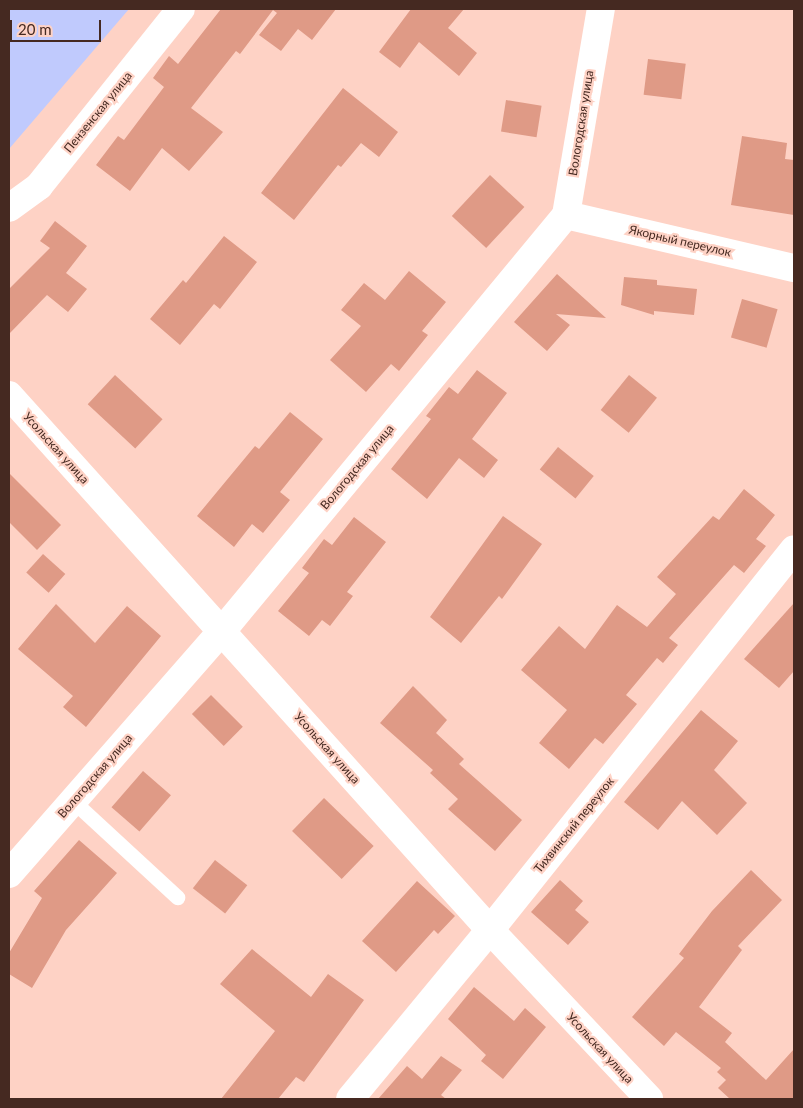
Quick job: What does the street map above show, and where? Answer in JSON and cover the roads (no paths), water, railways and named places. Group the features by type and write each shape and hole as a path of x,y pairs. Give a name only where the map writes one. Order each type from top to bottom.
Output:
{"street":[{"name":"Пензенская улица","path":"9,208 39,186 181,9"},
{"name":"Вологодская улица","path":"9,874 222,631 566,215 601,9"},
{"name":"Якорный переулок","path":"566,215 794,268"},
{"name":"Усольская улица","path":"9,395 490,930 649,1099"},
{"name":"Тихвинский переулок","path":"350,1099 490,930 794,549"}],"lane":[{"path":"73,801 176,897"}]}
